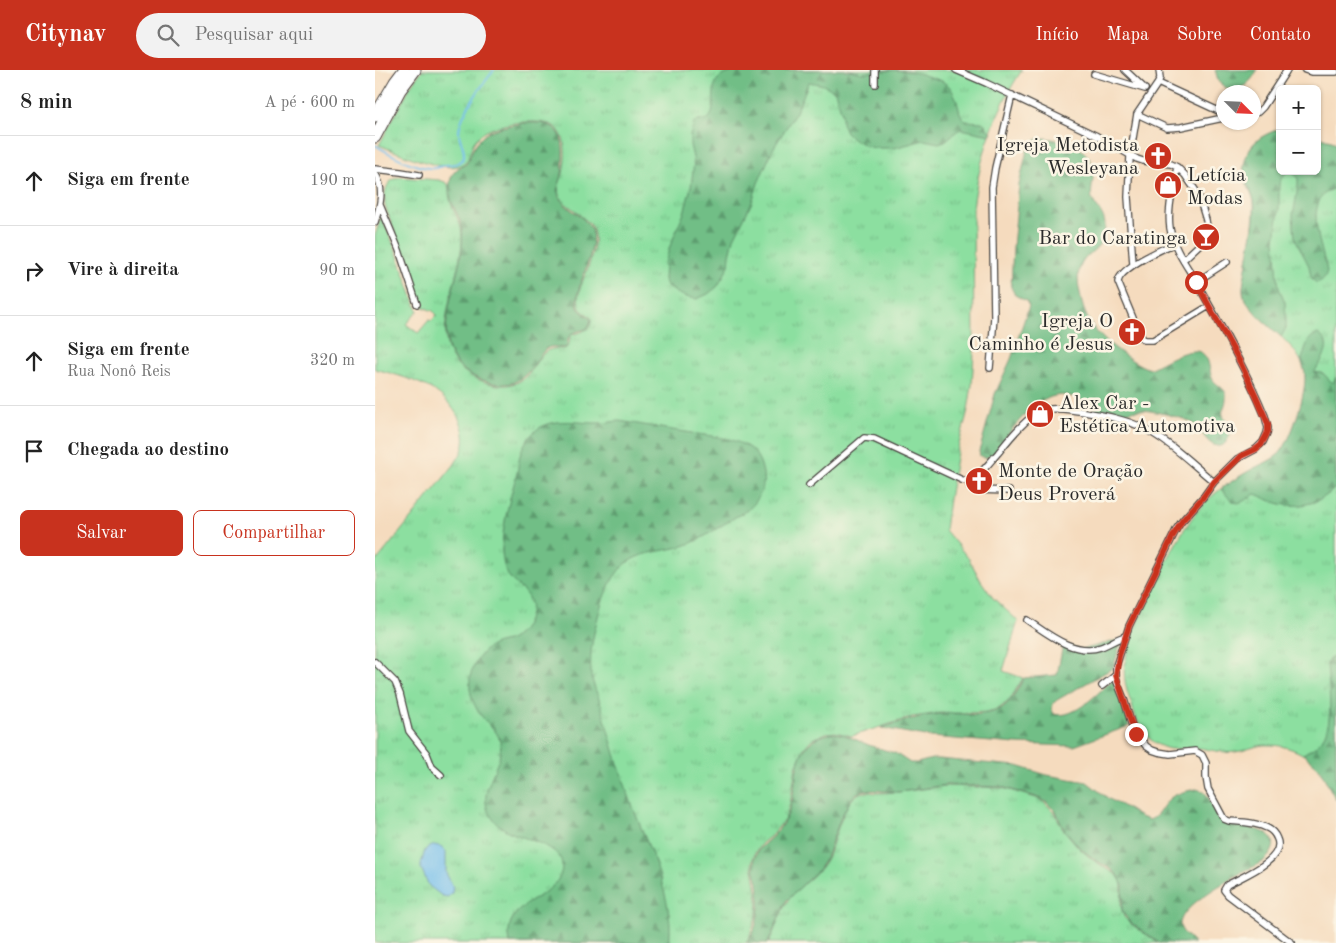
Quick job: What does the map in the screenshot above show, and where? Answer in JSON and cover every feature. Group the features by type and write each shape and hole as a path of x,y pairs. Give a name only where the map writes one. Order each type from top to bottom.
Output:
{"highway":[{"path":"375,137 381,110 404,70"},
{"path":"381,110 400,90 415,70"}],"street":[{"path":"875,70 875,84"},
{"path":"956,70 1095,135 1130,156 1143,161 1171,164 1177,167 1197,190 1208,229 1206,237 1183,260"},
{"path":"1125,70 1145,89"},
{"path":"1133,264 1128,197 1130,156 1137,114 1158,83 1160,78 1159,70"},
{"path":"1261,109 1287,70"},
{"path":"1305,70 1311,72 1336,72"},
{"path":"1094,74 1145,89 1152,93"},
{"path":"1158,83 1216,110"},
{"path":"990,368 994,317 991,196 995,168 1012,95"},
{"path":"1137,114 1160,126 1174,128 1216,119"},
{"path":"1177,167 1169,218 1171,234 1183,260 1248,379 1265,416 1268,428 1261,445 1241,456 1214,482 1177,528 1126,636 1119,656 1116,675 1132,726 1146,746 1154,751 1165,754 1192,751 1200,753 1205,760 1209,789 1224,818 1229,821 1265,827 1276,836 1279,843 1272,858 1225,887 1224,890 1292,943"},
{"path":"375,222 380,205 380,186 375,171 419,175"},
{"path":"380,205 399,250 417,304"},
{"path":"1175,243 1133,264 1119,278 1118,282 1140,335 1144,340 1153,340 1209,306"},
{"path":"1196,282 1227,262"},
{"path":"967,481 979,474 1029,419 1041,410 1050,409 1096,414 1140,426 1167,443 1214,482"},
{"path":"809,485 863,438 870,438 967,481 970,487 976,490 1009,491"},
{"path":"1027,620 1060,641 1083,648 1100,647 1117,638 1126,636"},
{"path":"375,662 395,682 400,694 409,731 427,754 432,767 441,775"},
{"path":"1101,686 1116,675"}],"green space":[{"path":"422,70 1022,70 1012,85 996,119 979,172 973,208 974,352 972,385 968,410 957,452 945,530 969,559 993,598 1018,621 1003,671 1023,678 1009,701 998,709 986,712 941,713 912,717 852,736 835,732 826,733 811,740 804,748 796,767 790,804 785,819 755,853 752,863 757,891 757,915 746,943 375,943 375,563 454,465 463,450 464,444 463,429 456,413 439,394 412,380 375,369 375,236 381,216 418,311 406,324 418,333 429,320 431,321 437,315 423,307 385,206 385,192 388,184 400,177 439,180 448,184 450,201 460,224 462,239 460,257 447,315 446,334 449,351 458,366 475,378 495,385 506,385 521,381 544,353 552,349 567,348 571,335 588,329 591,321 591,318 580,308 578,300 593,252 593,229 590,224 564,202 559,193 563,174 565,145 559,131 552,125 536,122 506,124 488,130 475,141 467,161 462,165 454,167 421,161 379,145 410,87"},
{"path":"735,70 849,70 863,73 894,70 918,73 942,81 949,86 956,98 962,117 966,121 982,122 992,132 990,135 961,129 945,141 939,143 924,140 894,148 866,146 846,132 842,123 842,114 835,91 823,85 809,82 796,112 773,149 758,183 752,202 734,238 729,265 723,277 717,287 708,294 697,299 686,297 668,287 664,280 665,263 684,213 691,187 694,162 690,136 694,122 706,120 710,117 713,107 715,83 722,76"},
{"path":"1215,70 1257,70 1246,85 1223,85 1218,80"},
{"path":"524,123 541,123 554,127 561,137 563,162 558,190 560,198 563,203 586,221 592,232 591,252 578,291 577,300 579,309 591,320 588,328 570,335 565,348 548,348 521,378 502,384 486,381 465,371 453,358 447,342 449,304 459,265 463,238 461,223 452,203 450,185 454,173 458,168 466,164 474,147 484,135 502,127"},
{"path":"1276,131 1276,175 1321,175 1321,137 1336,143 1336,800 1326,778 1318,767 1300,753 1286,747 1263,745 1226,752 1198,748 1170,749 1154,742 1139,724 1126,687 1125,678 1124,668 1134,632 1178,539 1199,509 1218,491 1279,454 1291,434 1304,393 1304,369 1297,354 1250,307 1243,291 1254,208 1254,201 1245,179 1244,166 1251,147 1255,142"},
{"path":"1276,131 1276,175 1283,175 1279,184 1279,209 1275,240 1279,288 1285,302 1286,318 1286,328 1281,337 1251,308 1245,298 1243,287 1255,208 1253,196 1244,174 1245,161 1247,154 1254,144"},
{"path":"1321,137 1336,143 1336,190 1332,189 1323,195 1318,204 1316,215 1319,239 1327,271 1323,279 1316,283 1311,277 1309,266 1295,238 1293,216 1298,179 1295,175 1321,175"},
{"path":"1045,138 1069,143 1083,151 1092,163 1092,199 1102,215 1105,226 1100,244 1083,262 1078,274 1082,304 1089,321 1100,335 1114,347 1149,369 1186,352 1200,352 1205,356 1212,378 1226,393 1223,413 1231,427 1226,443 1223,445 1213,445 1189,421 1158,412 1141,410 1109,414 1097,411 1074,397 1060,395 1042,401 1026,413 994,453 987,457 980,456 979,451 995,394 1011,359 1029,306 1026,301 1015,295 1011,287 1013,247 1019,185 1027,150 1038,139"},
{"path":"1318,334 1326,343 1326,348 1323,358 1314,373 1323,373 1333,383 1336,377 1336,487 1323,498 1307,504 1282,504 1255,494 1244,501 1234,502 1221,489 1278,455 1293,430 1305,384 1304,368 1301,361 1308,341"},
{"path":"619,421 737,442 755,453 760,462 763,476 762,491 749,509 695,541 683,546 636,557 623,566 611,582 605,595 600,607 594,635 591,650 593,681 625,785 663,885 669,915 669,943 510,943 509,928 514,916 553,885 560,876 562,864 560,857 554,852 539,843 506,830 495,822 488,811 486,793 499,758 501,750 500,741 497,733 480,714 474,704 470,692 471,674 477,661 487,649 519,634 525,626 530,613 529,599 512,581 505,569 502,547 508,508 521,453 525,444 537,429 556,422 596,423"},
{"path":"1122,639 1113,668 1057,700 1053,704 1052,710 1054,714 1070,713 1087,703 1115,678 1129,726 1074,746 1016,744 931,737 881,728 932,715 984,714 998,710 1010,700 1024,678 1057,675 1063,645 1081,650"},
{"path":"1336,657 1336,800 1319,768 1303,754 1319,743 1328,727 1330,705 1327,664 1329,658"},
{"path":"833,733 845,735 871,746 895,753 910,763 939,759 1017,766 1047,775 1087,782 1109,799 1140,817 1149,820 1172,797 1182,792 1197,789 1206,794 1221,820 1265,832 1269,835 1274,843 1272,851 1263,861 1218,886 1188,910 1182,918 1180,925 1194,943 1159,943 1130,922 1125,916 1122,910 1123,886 1118,875 1080,848 1064,829 1056,812 1046,802 1036,797 1002,787 946,785 899,792 865,790 857,793 851,799 841,817 826,858 818,870 786,901 768,943 747,943 757,922 759,907 758,884 754,865 755,857 761,847 777,832 785,820 793,795 797,768 807,746 817,738"},
{"path":"945,786 1002,788 1036,798 1045,803 1055,813 1063,829 1080,849 1093,860 1117,875 1122,886 1121,904 1124,917 1158,943 769,943 790,898 825,862 844,813 848,805 858,794 865,792 911,791"}],"water":[{"path":"435,845 442,847 446,852 446,873 453,887 452,893 448,897 442,896 429,886 421,868 425,850"}],"waterway":[{"path":"375,145 396,157 420,167 435,168 460,162 464,156 459,133 460,126 472,100 494,70"}],"place":[{"name":"Igreja Metodista Wesleyana","path":"1158,156"},
{"name":"Letícia Modas","path":"1168,185"},
{"name":"Bar do Caratinga","path":"1206,237"},
{"name":"Igreja O Caminho é Jesus","path":"1132,332"},
{"name":"Alex Car - Estética Automotiva","path":"1040,414"},
{"name":"Monte de Oração Deus Proverá","path":"979,481"}],"route":[{"path":"1136,734 1116,675 1116,666 1129,626 1177,528 1214,482 1241,456 1261,445 1268,431 1268,424 1240,362 1196,282"}]}
